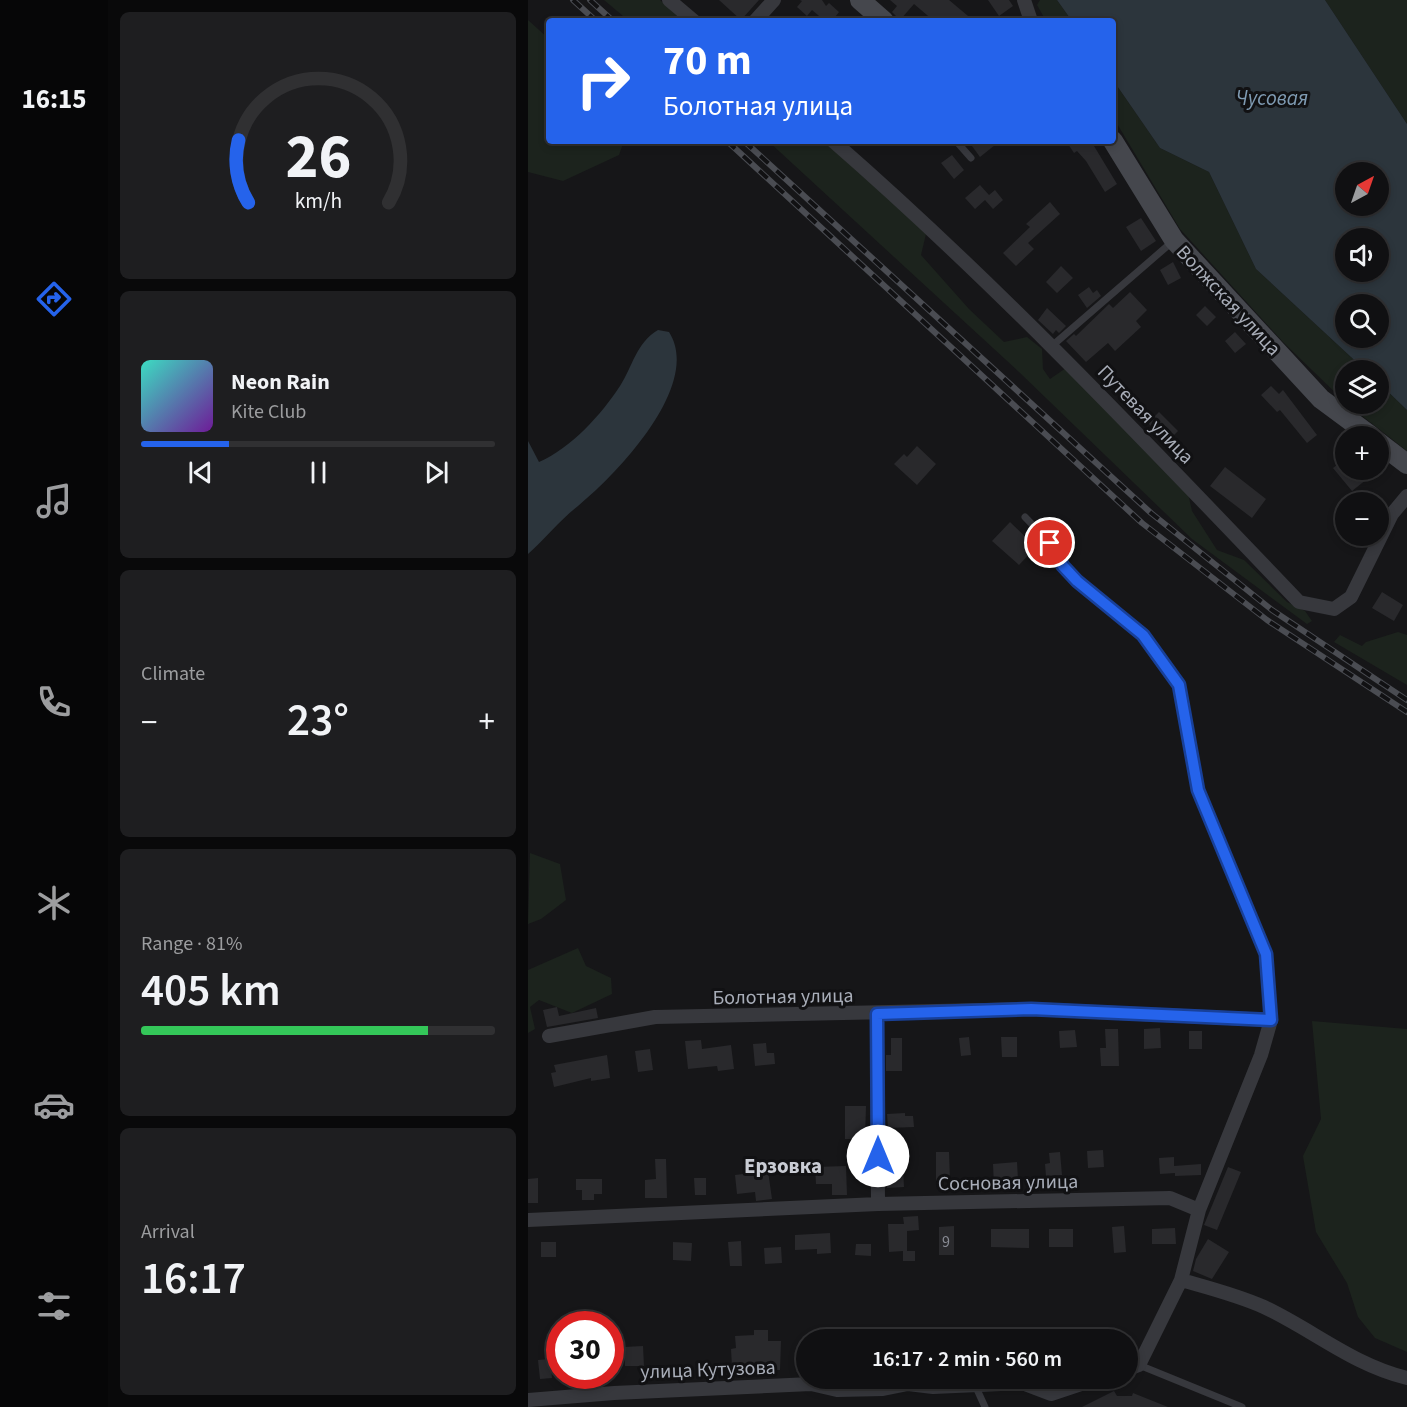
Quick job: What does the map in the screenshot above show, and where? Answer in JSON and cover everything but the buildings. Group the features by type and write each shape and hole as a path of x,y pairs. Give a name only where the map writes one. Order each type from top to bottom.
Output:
{"street":[{"path":"669,0 690,18"},
{"path":"758,18 774,0"},
{"path":"860,0 881,18"},
{"path":"1024,0 1030,18"},
{"name":"Путевая улица","path":"836,144 924,220 1053,345 1299,602 1334,609 1351,597 1392,514 1407,496"},
{"name":"Волжская улица","path":"1115,144 1174,240 1321,399 1357,426"},
{"path":"1389,450 1407,464"},
{"name":"Болотная улица","path":"549,1036 655,1017 1031,1009 1271,1020"},
{"path":"877,1014 878,1204"},
{"path":"1138,1360 1181,1280 1199,1210 1261,1056 1271,1020"},
{"name":"Сосновая улица","path":"528,1220 878,1204 1170,1198 1199,1210"},
{"path":"1181,1280 1265,1308 1350,1358 1384,1372 1407,1378"},
{"name":"улица Кутузова","path":"528,1400 614,1393 796,1385"},
{"name":"улица Кутузова","path":"832,1389 883,1389"},
{"name":"улица Кутузова","path":"1038,1389 1051,1394 1066,1389"}],"lane":[{"path":"959,144 971,158"},
{"path":"1053,345 1174,240"},
{"path":"1025,517 1050,543 1063,566 1077,581 1143,635 1179,685 1198,790 1266,954 1271,1020"},
{"path":"1138,1368 1242,1407"},
{"path":"977,1389 985,1407"}],"shaded area":[{"path":"604,0 660,0 680,18 625,18"},
{"path":"1040,0 1057,0 1070,18 1044,18 1037,5"},
{"path":"1325,0 1407,0 1407,124"},
{"path":"528,20 546,36 546,144 623,144 619,155 563,181 528,172"},
{"path":"1116,84 1160,148 1209,172 1256,269 1335,342 1335,348 1341,348 1354,360 1335,360 1335,392 1283,342 1180,229 1116,122"},
{"path":"771,144 830,144 926,234 921,255 969,309 1004,342 1027,337 1042,349 1043,369 1050,379 1066,368 1188,493 1192,511 1217,550 1244,560 1287,602 1305,611 1312,621 1307,624 1192,539 1019,372"},
{"path":"1389,393 1407,410 1407,451 1389,437 1389,426 1375,426 1360,414 1389,414"},
{"path":"1398,632 1407,635 1407,685 1334,642 1340,635 1362,646 1366,642"},
{"path":"530,853 560,864 566,900 541,919 528,924"},
{"path":"578,948 586,966 611,978 612,994 572,1013 539,1000 530,1007 535,1029 528,1033 528,970"},
{"path":"1312,1021 1407,1029 1407,1352 1375,1338 1358,1317 1347,1283 1316,1232 1303,1156 1321,1119"}],"water":[{"name":"Чусовая","path":"1057,0 1325,0 1407,124 1407,410 1389,393 1389,360 1354,360 1341,348 1389,348 1389,294 1335,294 1335,342 1256,269 1209,172 1160,148 1116,84 1116,18 1070,18"},
{"path":"658,330 669,332 676,353 674,377 665,402 650,427 613,473 528,554 528,441 539,462 574,439 604,408 620,386 640,348"}],"railway":[{"path":"573,0 593,18"},
{"path":"590,0 610,18"},
{"path":"730,144 1142,523 1267,620 1407,712"},
{"path":"747,144 1151,513 1272,610 1407,700"}],"district":[{"name":"Ерзовка","path":"783,1166"}],"route":[{"path":"878,1156 877,1014 1031,1009 1271,1020 1266,954 1198,790 1179,685 1143,635 1077,581 1063,566 1050,543"}]}
